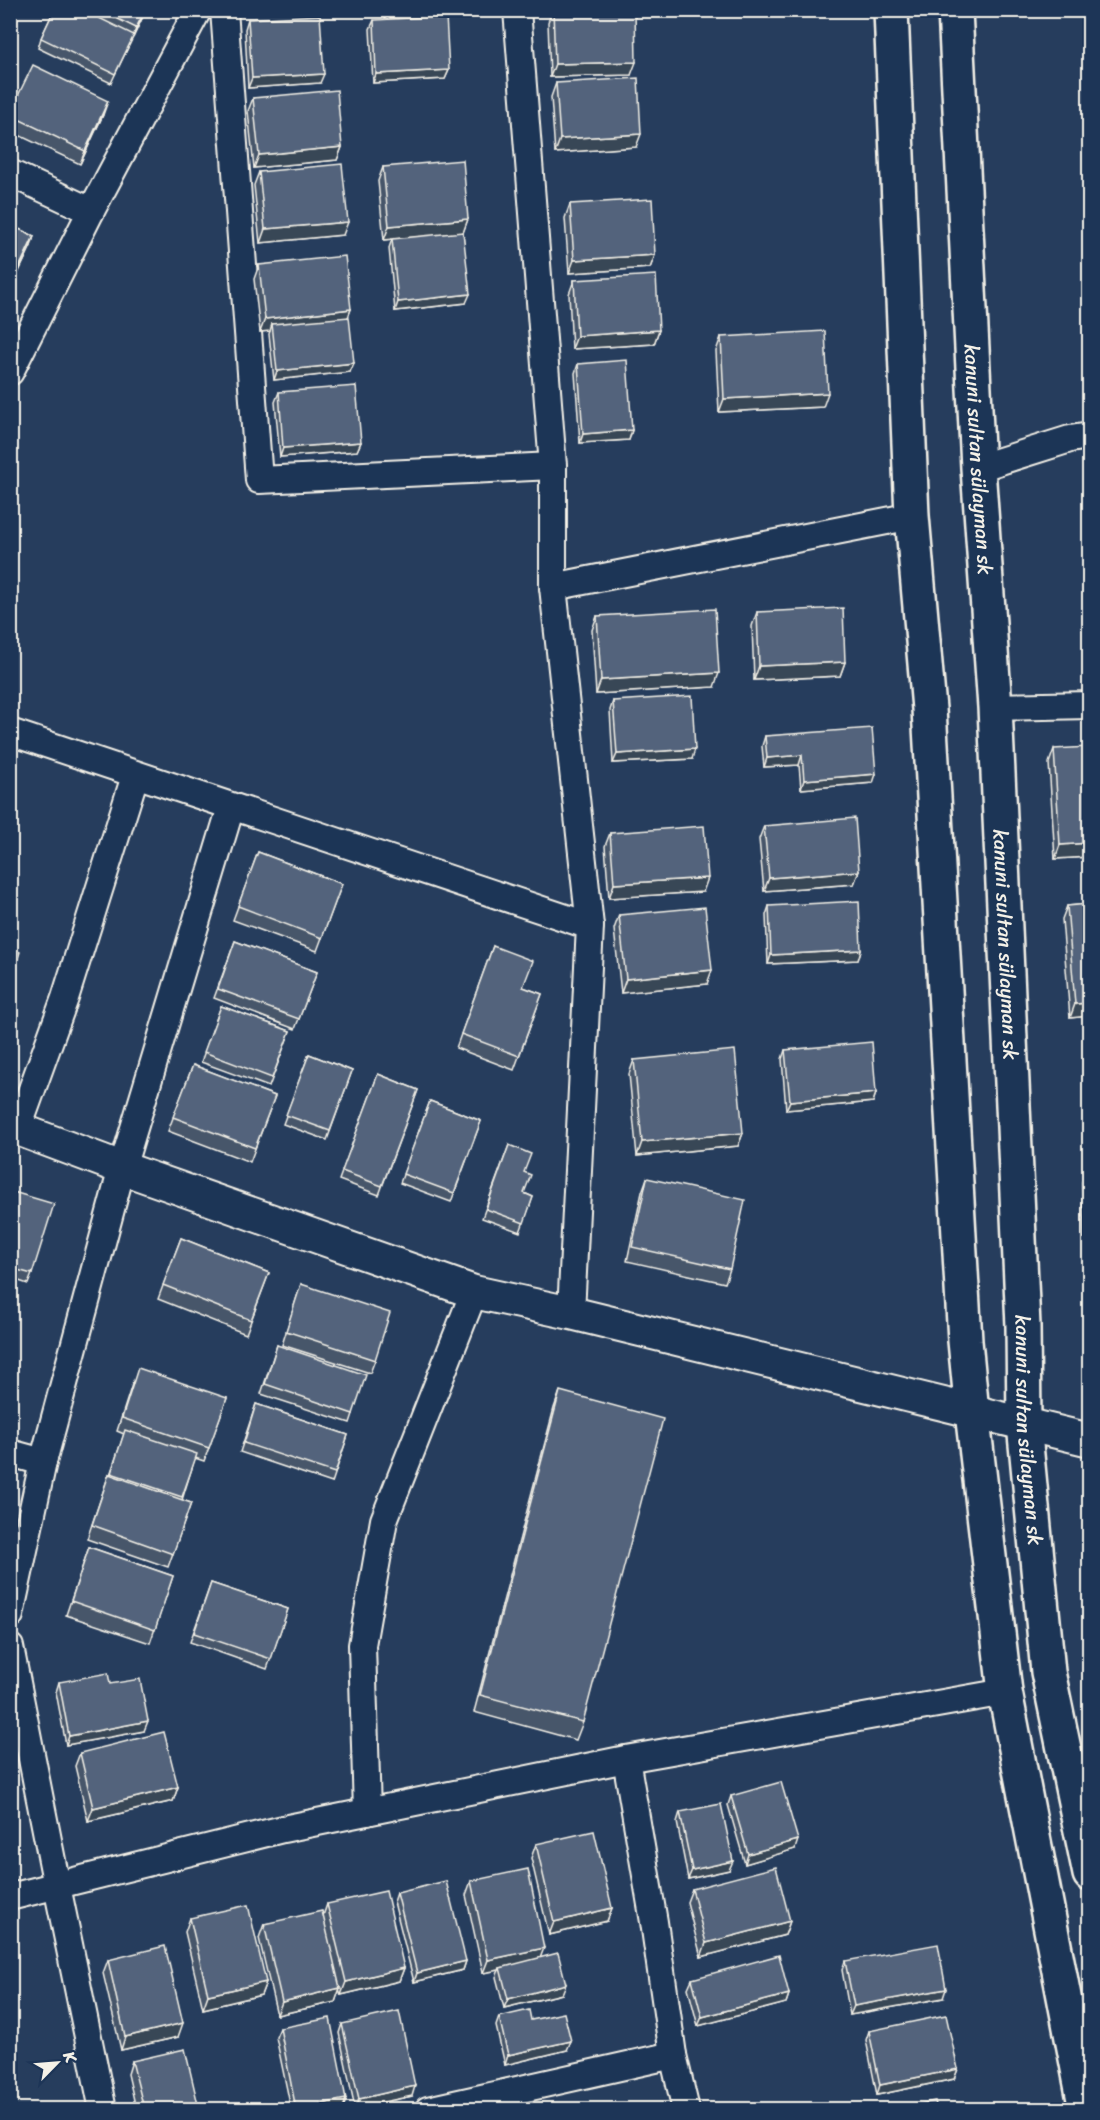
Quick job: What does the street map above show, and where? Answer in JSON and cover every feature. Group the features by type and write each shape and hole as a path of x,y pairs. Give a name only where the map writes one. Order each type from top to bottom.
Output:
{"main road":[{"path":"891,10 912,516 928,709 963,1305 972,1412 1005,1692 1086,2109"},
{"name":"kanuni sultan sülayman sk","path":"955,10 978,468 995,707 1023,1326 1024,1424 1048,1672 1089,1874"}],"street":[{"path":"10,372 198,10"},
{"path":"224,10 259,480 553,465"},
{"path":"517,10 553,465 553,587 590,926 571,1313"},
{"path":"10,173 92,211"},
{"path":"978,468 1070,439 1089,436"},
{"path":"553,587 912,516"},
{"path":"995,707 1089,705"},
{"path":"10,732 135,776 590,926"},
{"path":"135,776 65,998 14,1127 122,1168 474,1292 571,1313 1089,1440"},
{"path":"10,1616 43,1462 122,1168 231,807"},
{"path":"367,1812 362,1645 384,1520 474,1292"},
{"path":"10,1453 43,1462"},
{"path":"10,1647 103,2109"},
{"path":"10,1897 283,1829 626,1759 1005,1692"},
{"path":"626,1759 654,1922 673,2055 686,2109"},
{"path":"428,2109 673,2055"}],"building":[{"path":"54,10 83,10 134,35 115,74 41,38"},
{"path":"100,10 145,10 136,28"},
{"path":"553,10 635,10 636,62 555,64"},
{"path":"320,15 324,74 252,78 248,19"},
{"path":"446,16 449,70 376,74 374,20"},
{"path":"33,65 108,101 85,151 10,115"},
{"path":"638,78 641,134 560,139 556,83"},
{"path":"337,90 342,147 259,155 253,98"},
{"path":"463,160 468,219 389,226 383,167"},
{"path":"342,164 348,222 265,229 259,172"},
{"path":"652,199 655,255 574,260 570,204"},
{"path":"10,225 34,236 16,274 10,272"},
{"path":"463,232 470,294 398,302 392,239"},
{"path":"345,256 351,309 265,319 259,265"},
{"path":"656,275 659,330 577,336 574,280"},
{"path":"349,317 354,363 277,371 272,324"},
{"path":"825,331 828,393 724,399 721,337"},
{"path":"627,360 632,430 583,434 578,364"},
{"path":"356,386 361,442 283,448 279,392"},
{"path":"843,608 845,662 759,666 757,612"},
{"path":"715,609 719,673 601,680 597,616"},
{"path":"692,696 695,749 617,754 613,701"},
{"path":"872,728 876,774 804,780 802,755 767,758 765,736"},
{"path":"1089,747 1089,843 1060,845 1054,749"},
{"path":"855,818 859,871 769,878 764,826"},
{"path":"704,826 708,878 614,884 610,833"},
{"path":"258,852 342,884 322,938 238,906"},
{"path":"859,901 861,950 771,955 769,906"},
{"path":"1089,904 1089,1003 1075,1004 1067,906"},
{"path":"705,907 712,970 626,979 619,915"},
{"path":"235,941 317,972 299,1019 218,989"},
{"path":"493,946 533,961 523,987 542,994 519,1056 461,1034"},
{"path":"10,949 20,952 10,982"},
{"path":"221,1006 290,1031 272,1078 204,1052"},
{"path":"872,1042 876,1093 790,1101 785,1050"},
{"path":"735,1050 743,1133 642,1142 634,1060"},
{"path":"309,1054 352,1071 330,1131 286,1115"},
{"path":"193,1065 275,1096 255,1148 173,1117"},
{"path":"378,1074 418,1090 382,1186 342,1171"},
{"path":"430,1101 481,1121 454,1193 403,1174"},
{"path":"509,1145 531,1154 524,1172 531,1175 524,1193 533,1197 524,1223 486,1209"},
{"path":"1087,1168 1089,1168 1089,1224"},
{"path":"647,1178 745,1200 730,1269 632,1247"},
{"path":"10,1191 54,1204 32,1274 10,1268"},
{"path":"181,1238 269,1273 251,1320 163,1285"},
{"path":"301,1284 390,1313 375,1360 286,1331"},
{"path":"277,1345 366,1375 353,1414 265,1384"},
{"path":"138,1368 227,1398 209,1448 122,1418"},
{"path":"560,1391 663,1419 583,1722 480,1695"},
{"path":"256,1404 348,1435 335,1473 244,1443"},
{"path":"125,1430 197,1454 182,1497 111,1473"},
{"path":"109,1474 191,1503 173,1554 92,1525"},
{"path":"89,1547 173,1576 155,1630 71,1601"},
{"path":"211,1583 288,1609 271,1659 194,1633"},
{"path":"108,1673 110,1684 140,1679 148,1721 69,1736 59,1682"},
{"path":"164,1732 178,1787 93,1808 80,1753"},
{"path":"781,1782 798,1840 748,1854 731,1796"},
{"path":"721,1804 733,1861 692,1870 680,1812"},
{"path":"594,1831 612,1908 554,1922 536,1844"},
{"path":"776,1867 790,1921 706,1943 692,1889"},
{"path":"528,1869 544,1948 488,1960 471,1881"},
{"path":"446,1881 466,1961 417,1973 397,1893"},
{"path":"386,1891 404,1968 346,1982 327,1904"},
{"path":"248,1905 266,1982 208,1995 190,1918"},
{"path":"322,1911 340,1988 282,2002 264,1924"},
{"path":"938,1944 946,1989 854,2006 845,1961"},
{"path":"165,1946 183,2023 125,2037 108,1960"},
{"path":"558,1953 566,1984 508,1999 500,1968"},
{"path":"779,1955 789,1994 702,2017 692,1979"},
{"path":"529,2010 531,2020 564,2013 571,2041 508,2055 499,2017"},
{"path":"399,2011 415,2086 359,2099 342,2024"},
{"path":"946,2015 958,2069 880,2085 869,2031"},
{"path":"330,2018 346,2099 296,2109 280,2028"},
{"path":"185,2049 199,2109 144,2109 132,2061"},
{"path":"935,2101 937,2109 896,2109"}]}
